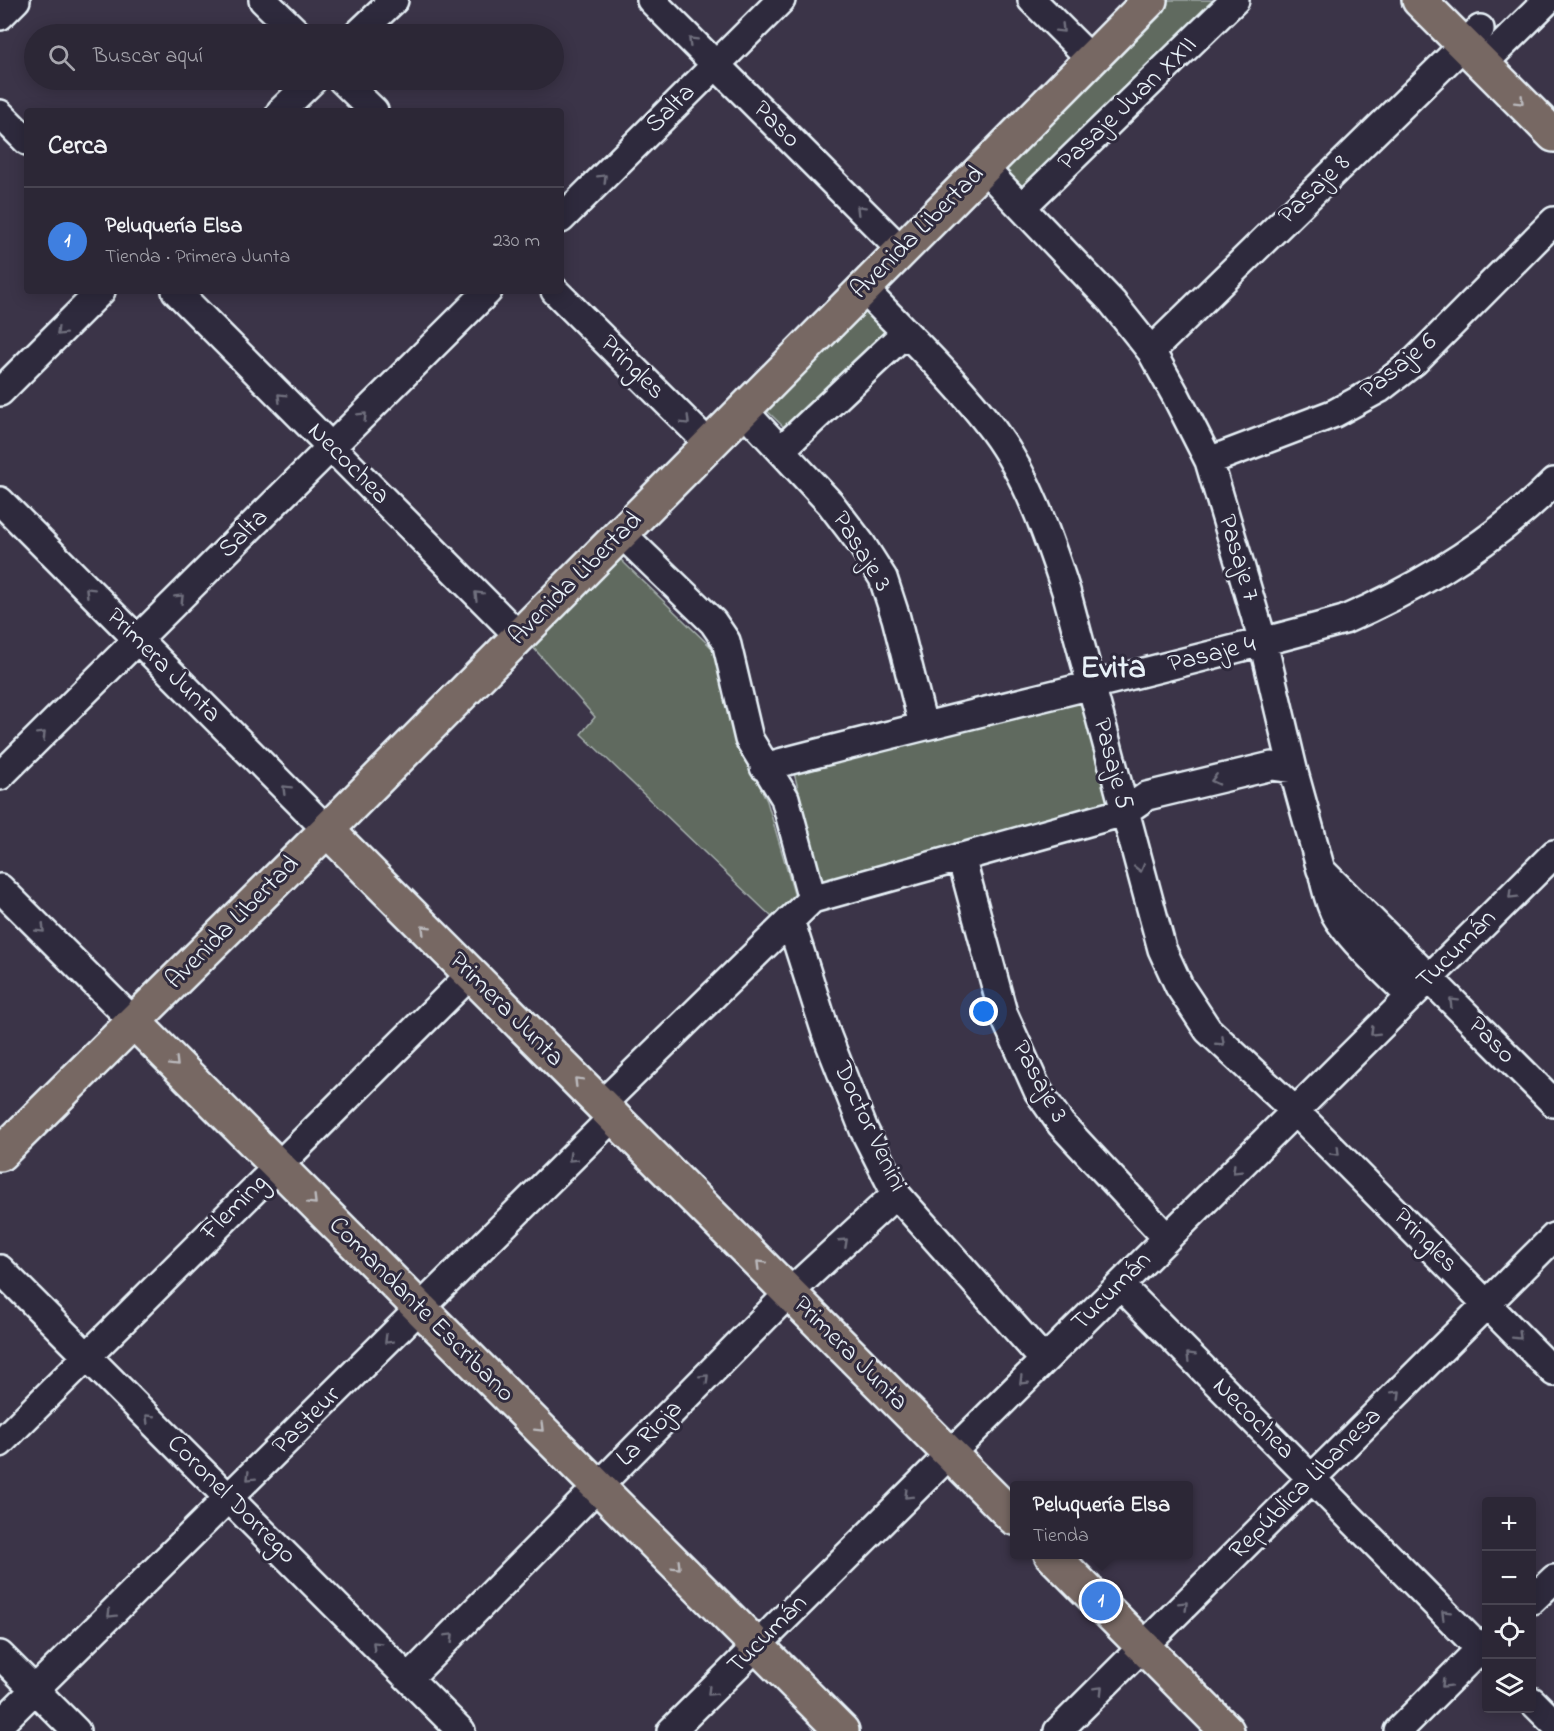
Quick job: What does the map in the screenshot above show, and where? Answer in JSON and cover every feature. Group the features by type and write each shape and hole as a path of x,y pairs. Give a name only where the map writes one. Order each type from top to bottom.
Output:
{"main road":[{"name":"Avenida Libertad","path":"0,1154 327,831 983,166 1150,0"},
{"path":"1419,0 1554,104"},
{"path":"1451,0 1481,46 1554,135"},
{"name":"Primera Junta","path":"327,831 1010,1514"},
{"name":"Comandante Escribano","path":"134,1022 842,1731"},
{"path":"1056,1559 1227,1731"}],"street":[{"path":"0,16 16,0"},
{"path":"263,0 288,24"},
{"path":"369,24 394,0"},
{"name":"Paso","path":"651,0 901,250"},
{"name":"Salta","path":"564,216 781,0"},
{"path":"1032,0 1091,59"},
{"name":"Pasaje Juan XXII","path":"1022,207 1234,0"},
{"path":"1481,46 1548,0"},
{"name":"Pasaje 8","path":"1151,351 1481,46"},
{"path":"284,108 303,90"},
{"path":"352,90 371,108"},
{"path":"0,114 24,138"},
{"name":"Pasaje 7","path":"983,166 1112,302 1151,351 1176,396 1209,461 1263,642 1293,769 1322,870 1420,987"},
{"name":"Pasaje 6","path":"1209,461 1335,413 1379,389 1415,361 1554,221"},
{"name":"Pasaje 5","path":"863,288 968,400 994,431 1014,464 1050,543 1066,591 1162,949 1179,986 1208,1030 1295,1111"},
{"path":"0,392 98,294"},
{"name":"Necochea","path":"179,294 519,636"},
{"name":"Salta","path":"0,777 485,294"},
{"name":"Pringles","path":"558,294 709,444"},
{"path":"782,449 905,333"},
{"name":"Pasaje 3","path":"743,410 782,449 830,503 862,545 883,578 896,618 923,725"},
{"name":"Pasaje 4","path":"764,767 923,725 1091,686 1344,620 1383,603 1442,568 1509,522 1554,482"},
{"name":"Primera Junta","path":"0,501 327,831"},
{"path":"621,533 713,622 726,641 749,739 785,798 812,899 1124,812 1147,796 1272,766 1293,769"},
{"name":"Tucumán","path":"671,1731 1554,854"},
{"name":"Pasaje 3","path":"961,857 1003,1013 1038,1091 1060,1124 1167,1238"},
{"name":"Comandante Escribano","path":"0,888 134,1022"},
{"name":"Pasteur","path":"0,1724 420,1308 812,899"},
{"name":"Doctor Venini","path":"790,920 831,1046 864,1130 896,1194 1044,1360"},
{"name":"Fleming","path":"0,1443 471,974"},
{"name":"Paso","path":"1420,987 1554,1103"},
{"name":"Pringles","path":"1295,1111 1554,1372"},
{"name":"La Rioja","path":"409,1678 789,1293 896,1194"},
{"name":"República Libanesa","path":"1058,1731 1554,1237"},
{"name":"Coronel Dorrego","path":"0,1269 461,1731"},
{"name":"Necochea","path":"1120,1285 1482,1647"},
{"path":"1536,1596 1554,1579"},
{"path":"1398,1731 1482,1651"},
{"path":"0,1655 76,1731"},
{"path":"1536,1705 1554,1723"}],"green space":[{"path":"1160,0 1221,0 1022,193 994,166"},
{"path":"864,307 888,330 789,432 763,407"},
{"path":"617,556 714,650 744,753 767,801 795,897 775,920 581,734 595,717 530,644"},
{"path":"1080,696 1109,810 822,883 793,769"}],"place":[{"name":"Peluquería Elsa","path":"1101,1601"}],"district":[{"name":"Evita","path":"1113,669"}]}
